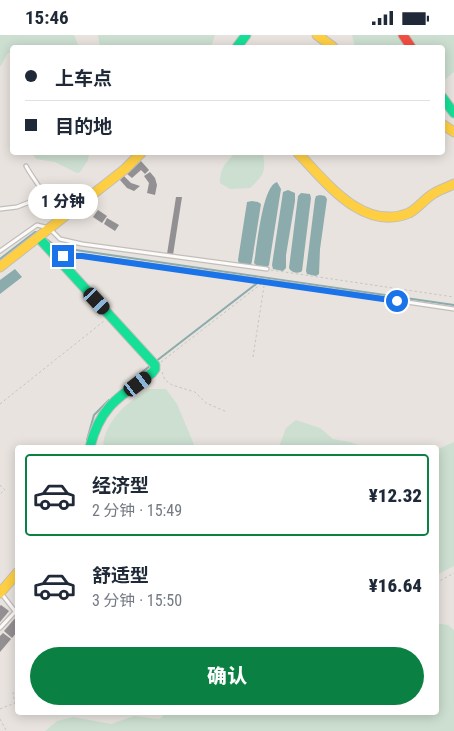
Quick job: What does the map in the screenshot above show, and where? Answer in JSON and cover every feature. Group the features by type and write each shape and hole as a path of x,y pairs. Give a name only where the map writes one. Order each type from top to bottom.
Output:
{"main road":[{"path":"317,35 330,45"},
{"path":"445,101 454,113"},
{"path":"0,267 125,169 139,155"},
{"path":"300,155 353,206 368,214 380,217 395,217 410,212 435,192 454,184"},
{"path":"38,237 153,361 155,369 152,373 110,405 98,421 91,445"},
{"path":"0,593 15,576"}],"lane":[{"path":"26,166 33,178 38,182 45,196"},
{"path":"0,209 17,207 45,196 58,200 72,210"},
{"path":"0,251 36,225 49,228 60,239 82,244 267,269"},
{"path":"57,258 63,256 82,256 454,309"},
{"path":"0,593 15,612"},
{"path":"0,628 15,614"}],"path":[{"path":"267,269 454,297"},
{"path":"253,357 265,281"},
{"path":"227,412 206,403 195,392 172,385 166,380 162,372 155,369 265,281"},
{"path":"0,405 111,316"},
{"path":"0,485 5,490 0,494"},
{"path":"439,581 454,573"},
{"path":"0,709 15,703"},
{"path":"0,719 6,730"}],"green space":[{"path":"0,35 74,35 78,45 10,45 10,53 8,53 0,67"},
{"path":"98,35 215,35 212,45 100,45"},
{"path":"352,35 454,35 454,72 445,79 445,45 354,45"},
{"path":"33,155 89,155 88,160 80,172 77,173 55,162 36,159"},
{"path":"233,155 263,155 264,169 258,180 250,188 230,189 220,183 222,169"},
{"path":"148,389 166,389 177,404 194,445 103,445 104,438 112,421 133,400"},
{"path":"296,420 320,428 333,439 359,445 280,445 286,428"},
{"path":"454,442 454,566 439,574 439,449"},
{"path":"439,624 448,625 454,630 454,731 45,731 57,721 73,717 111,724 134,716 159,719 163,716 439,715"}],"water":[{"path":"277,182 281,189 269,265 267,268 258,267 254,263 261,218 268,194 272,186"},
{"path":"288,190 295,193 295,201 286,255 286,268 283,271 273,269 272,265 283,192"},
{"path":"301,193 310,194 311,198 302,271 297,273 289,268 298,196"},
{"path":"316,196 325,196 327,199 320,249 319,274 316,276 307,274 306,271 315,199"},
{"path":"252,201 261,204 252,261 251,265 239,264 238,260 247,202"},
{"path":"15,269 22,277 0,294 0,280"}],"building":[{"path":"141,161 149,170 145,174 141,170 132,178 127,174"},
{"path":"150,172 155,178 157,185 155,195 147,193 149,183 144,176"},
{"path":"124,176 131,183 140,186 134,191 127,188 120,180"},
{"path":"176,197 182,197 173,255 167,254"},
{"path":"98,210 107,216 102,223 93,217"},
{"path":"107,218 119,225 115,231 104,224"},
{"path":"0,606 9,611 0,622"},
{"path":"15,618 15,634 12,638 4,631"},
{"path":"3,633 11,639 0,652 0,636"}],"waterway":[{"path":"0,259 35,232 38,232"},
{"path":"44,237 55,246 62,248 454,305"},
{"path":"155,362 260,281"},
{"path":"124,387 151,365"},
{"path":"87,440 94,415 109,400"}],"traffic: fast":[{"path":"238,45 246,35"},
{"path":"445,101 454,113"},
{"path":"38,237 155,365 152,373 113,403 99,421 91,445"}],"traffic: slow":[{"path":"317,35 330,45"},
{"path":"445,126 454,132"},
{"path":"0,267 125,169 139,155"},
{"path":"300,155 333,190 361,210 376,216 392,217 409,213 433,194 454,184"},
{"path":"0,593 15,576"}],"traffic: jam":[{"path":"403,35 410,45"}],"route":[{"path":"63,256 82,256 397,301"}]}
